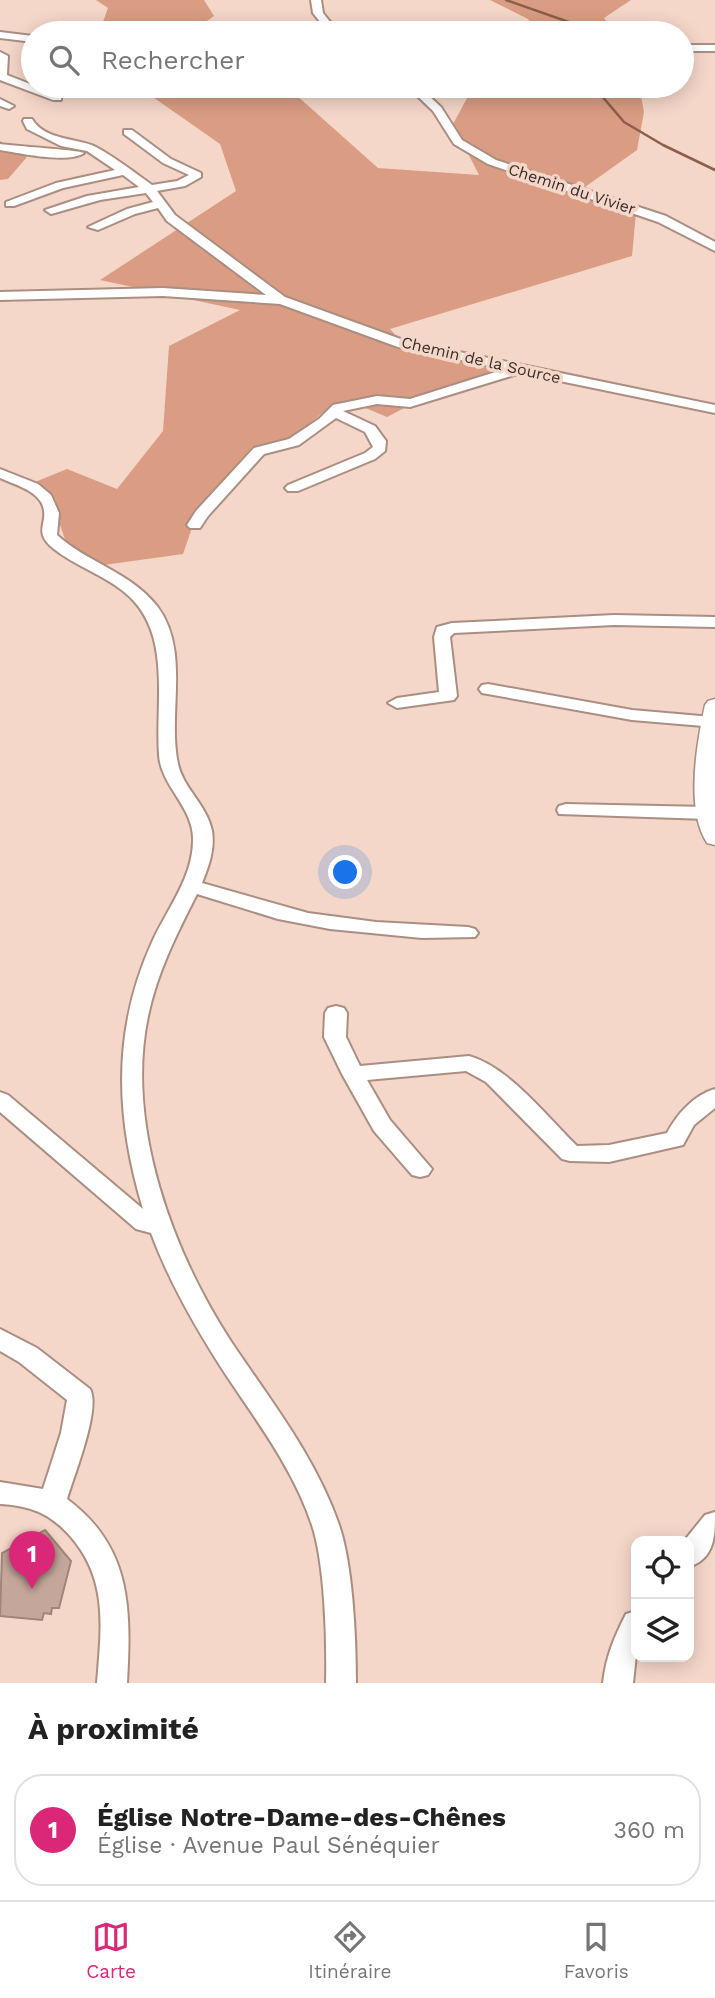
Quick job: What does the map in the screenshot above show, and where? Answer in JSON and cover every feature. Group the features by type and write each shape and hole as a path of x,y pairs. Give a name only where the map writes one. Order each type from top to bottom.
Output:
{"street":[{"path":"316,0 318,13 324,21"},
{"path":"0,35 21,38"},
{"path":"694,48 715,48"},
{"path":"1,52 1,77 21,84"},
{"name":"Chemin du Vivier","path":"425,98 437,109 458,142 492,162 551,184 617,202 662,219 715,247"},
{"path":"28,121 31,127 65,144 90,148 125,170 149,188 171,218 282,300"},
{"path":"51,210 87,199 193,179 198,175 167,161 128,132"},
{"path":"0,147 41,153 96,152"},
{"path":"10,204 60,185 125,170"},
{"path":"94,227 131,211 161,204"},
{"name":"Chemin de la Source","path":"0,296 163,292 282,300 403,344 715,409"},
{"path":"195,525 201,514 260,451 294,442 324,422 338,408 377,400 410,402 519,369"},
{"path":"293,488 370,456 380,448 380,440 375,432 332,412"},
{"path":"0,473 36,490 49,501 49,536 71,554 123,580 149,607 159,622 164,656 167,754 171,772 187,794 200,821 203,838 201,858 192,886 162,943 135,1026 134,1109 143,1167 160,1224 181,1273 220,1344 296,1458 326,1527 342,1634 341,1683"},
{"path":"397,703 448,696 442,637 443,631 452,628 614,620 715,622"},
{"path":"488,689 632,716 714,714 705,784 707,813 715,838"},
{"path":"566,810 707,813"},
{"path":"192,886 282,914 317,921 415,932 468,933"},
{"path":"336,1013 335,1037 353,1073 382,1125 419,1169"},
{"path":"353,1073 469,1063 494,1077 560,1145 570,1153 582,1155 675,1139 685,1120 715,1097"},
{"path":"0,1100 144,1223 160,1224"},
{"path":"0,1339 27,1355 81,1396 74,1433 52,1504"},
{"path":"0,1493 21,1495 52,1504 89,1538 107,1570 115,1633 112,1683"},
{"path":"694,1549 715,1523"},
{"path":"618,1683 620,1659 631,1634"}],"shaded area":[{"path":"96,0 204,0 214,16 207,21 103,21 108,8"},
{"path":"490,0 631,0 604,18 606,21 528,19"},
{"path":"154,98 299,98 378,168 479,175 453,124 467,98 641,98 644,112 637,150 578,192 636,213 632,256 390,329 401,341 502,368 483,378 441,389 387,417 351,402 327,409 292,438 252,447 195,519 183,554 104,565 68,548 51,499 35,482 67,469 117,489 163,431 169,346 240,310 100,280 236,191 220,144"},
{"path":"0,141 27,157 8,179 0,180"}],"building":[{"path":"45,1530 71,1561 59,1608 52,1608 51,1614 44,1613 42,1620 0,1616 2,1553"}],"waterway":[{"path":"506,0 566,21"},
{"path":"604,98 624,122 663,145 715,170"}],"place":[{"name":"Église Notre-Dame-des-Chênes","path":"32,1589"}]}
